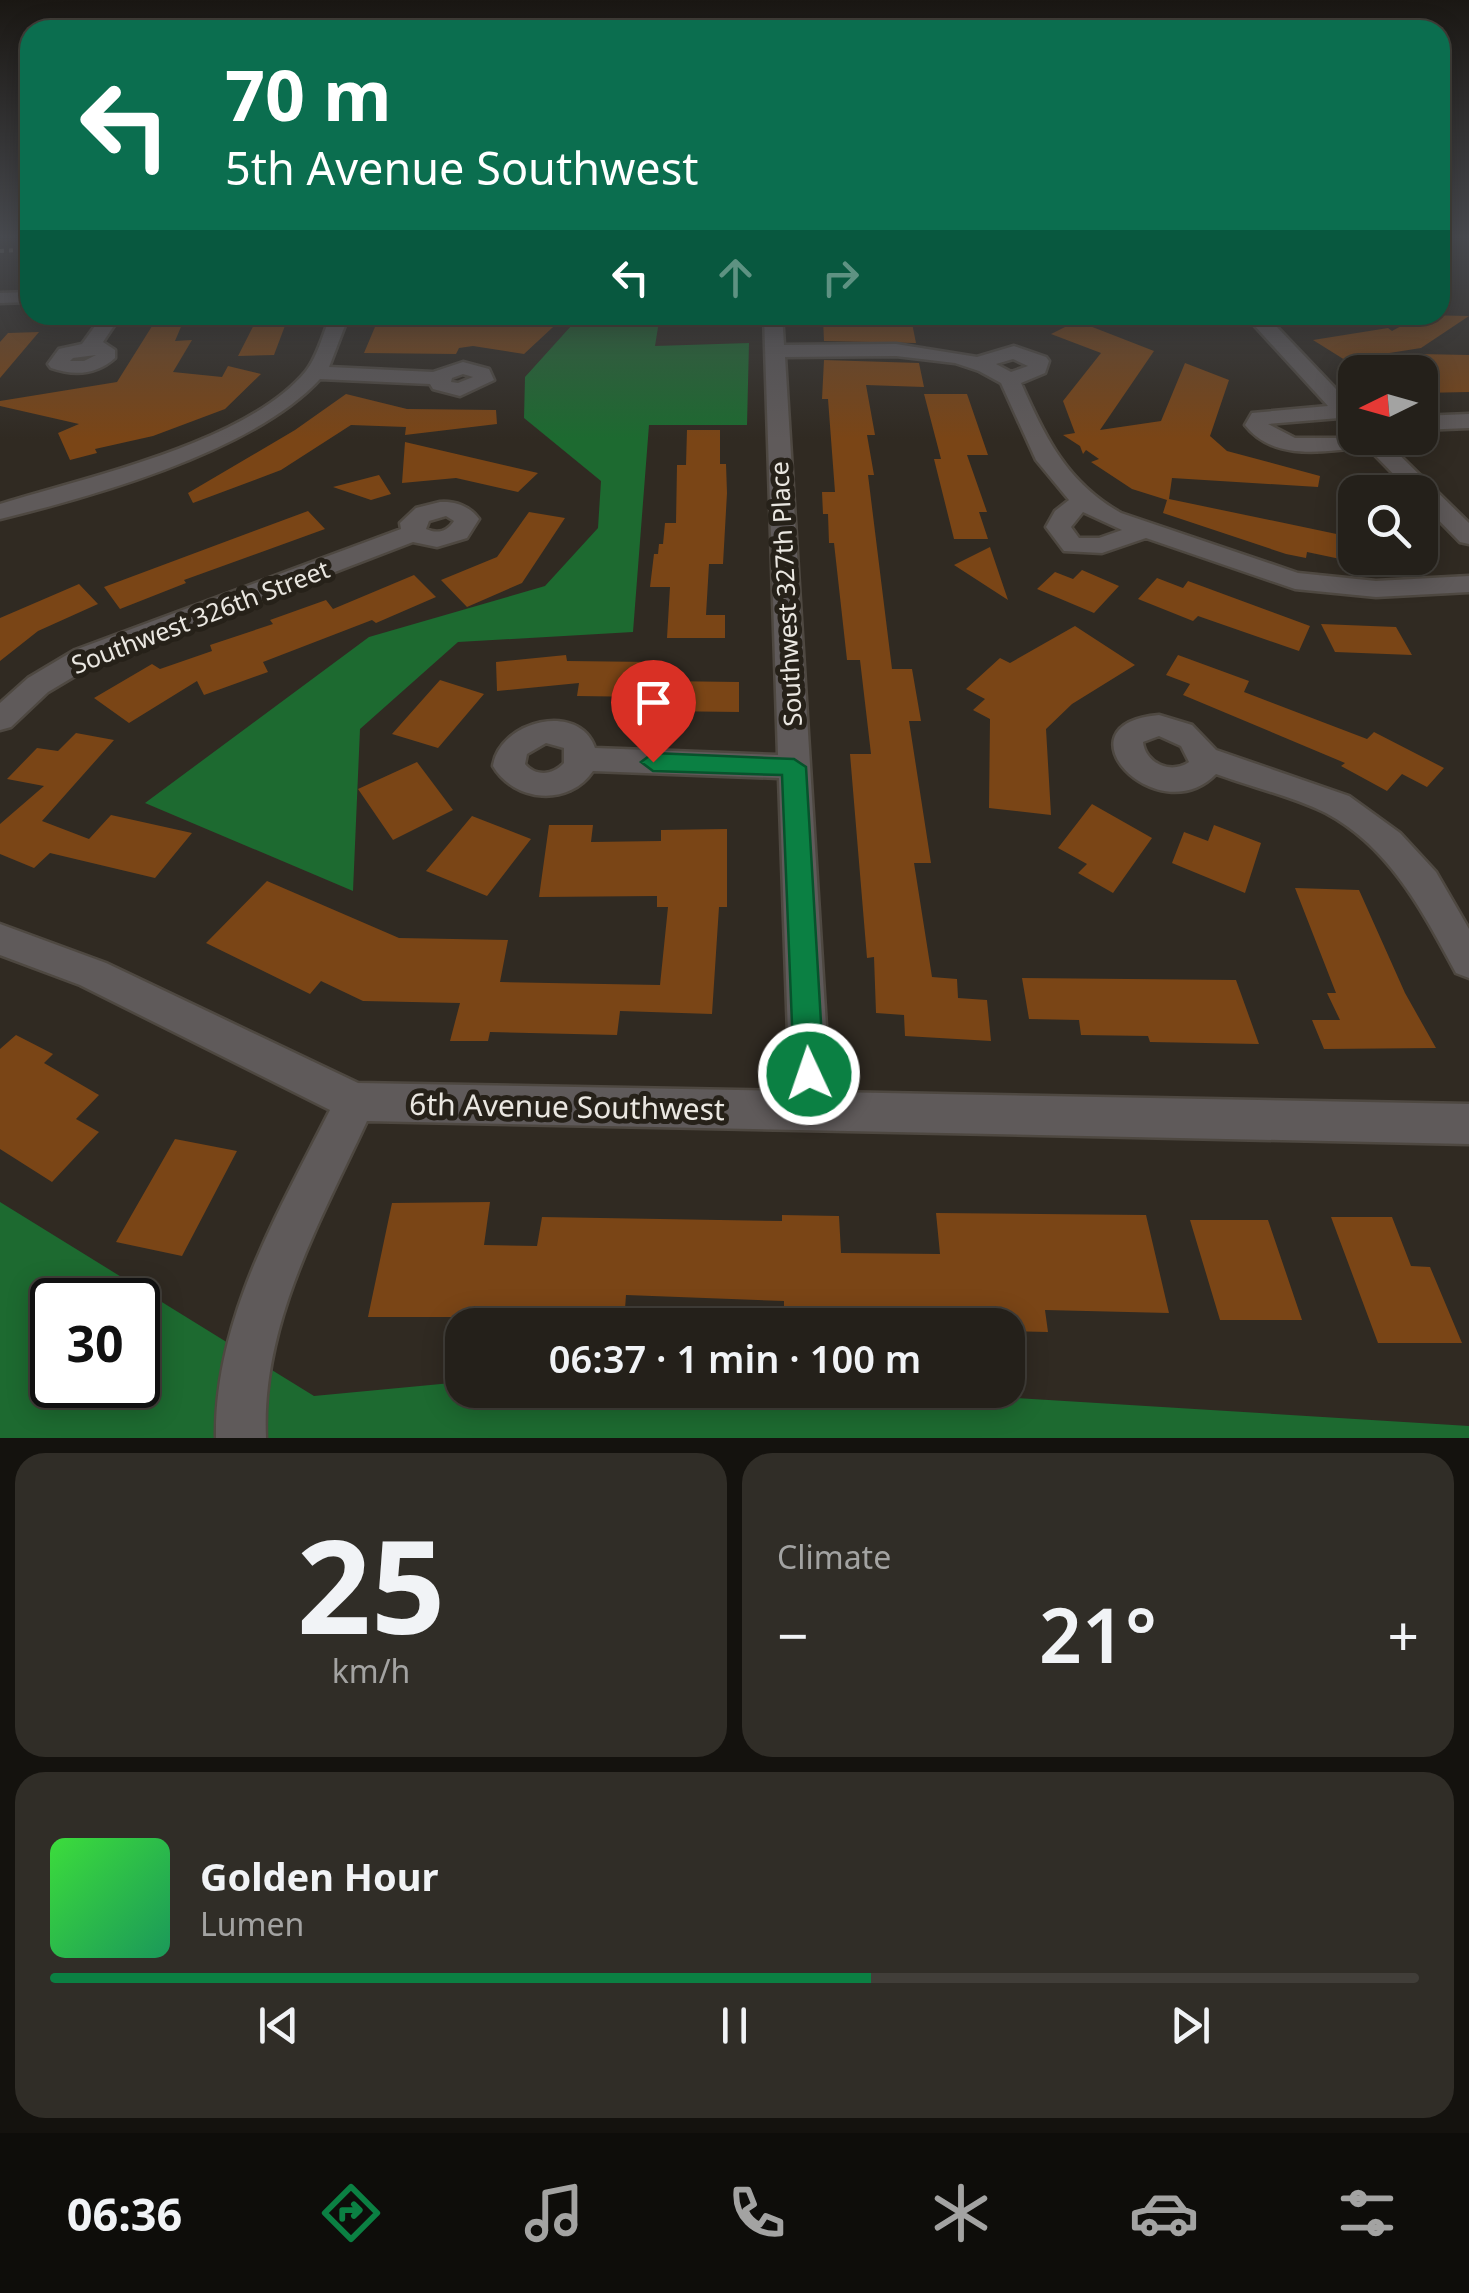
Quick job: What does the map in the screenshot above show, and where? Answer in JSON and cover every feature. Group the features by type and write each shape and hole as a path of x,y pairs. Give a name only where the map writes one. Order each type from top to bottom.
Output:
{"street":[{"path":"90,347 105,325"},
{"path":"0,512 235,432 289,398 315,373 336,325"},
{"name":"Southwest 327th Place","path":"774,325 811,1112"},
{"path":"1261,325 1338,405"},
{"path":"773,352 932,352 978,362 1010,380 1043,459 1094,510 1294,582 1376,589 1469,584"},
{"path":"978,362 1014,352 1040,361 1034,372 1010,380"},
{"path":"315,373 439,378"},
{"path":"1338,417 1260,418 1256,425 1272,440 1292,444 1338,441"},
{"path":"1438,422 1469,421"},
{"path":"1388,455 1469,537"},
{"path":"1083,500 1060,516 1057,524 1059,534 1073,546 1102,545 1145,530"},
{"name":"Southwest 326th Street","path":"0,720 38,685 85,657 414,533"},
{"path":"1205,758 1338,805 1388,842 1424,882 1469,962"},
{"path":"583,760 794,767"},
{"name":"6th Avenue Southwest","path":"0,939 93,974 355,1102 1469,1124"},
{"path":"241,1438 237,1413 240,1396 251,1346 277,1267 355,1102"}],"green space":[{"path":"572,325 658,325 655,346 749,343 747,425 649,425 633,632 458,642 360,729 353,891 145,803 369,637 545,586 598,528 601,481 524,418 525,377"},
{"path":"0,1202 123,1278 30,1278 30,1408 160,1408 160,1301 314,1396 445,1384 445,1408 1025,1408 1025,1399 1469,1426 1469,1438 0,1438"}],"building":[{"path":"1450,316 1469,316 1421,348 1377,355 1338,356 1313,340 1388,328 1392,331 1403,325 1450,325"},
{"path":"153,325 182,325 175,341 192,340 173,372 222,377 228,366 261,374 225,409 153,436 95,449 97,453 70,460 58,433 79,424 0,406 0,401 117,382"},
{"path":"254,325 285,325 274,355 238,356"},
{"path":"376,325 555,325 524,354 473,346 459,348 456,354 364,353"},
{"path":"823,325 912,325 916,343 824,341"},
{"path":"1069,325 1087,325 1154,351 1100,430 1161,421 1185,363 1229,380 1210,436 1227,451 1320,476 1318,487 1172,478 1169,499 1338,534 1338,559 1307,552 1306,558 1286,554 1163,513 1167,500 1132,489 1091,462 1099,459 1086,450 1083,454 1080,446 1063,435 1075,433 1063,401 1101,353 1051,334"},
{"path":"39,332 0,378 0,342 8,333"},
{"path":"1420,354 1469,355 1469,392 1438,393 1438,355"},
{"path":"824,360 919,363 924,387 866,385 875,435 867,435 874,475 868,475 892,669 912,669 921,721 909,721 931,863 914,863 932,977 957,979 958,998 987,1000 991,1041 905,1036 904,1015 876,1013 874,957 867,958 850,754 871,754 860,660 847,660 834,543 829,543 828,514 823,514 822,492 835,492 828,399 822,399"},
{"path":"346,394 407,409 496,410 497,424 405,435 406,427 351,425 281,470 193,503 188,493 295,430"},
{"path":"924,394 967,394 988,455 967,455 987,512 979,512 988,539 954,539 934,459 941,459"},
{"path":"687,430 720,430 720,464 726,464 727,493 723,564 709,564 706,615 725,615 725,638 667,638 670,587 650,587 654,554 663,544 665,523 676,523 677,465 686,465"},
{"path":"405,442 538,473 518,492 456,478 402,483"},
{"path":"379,475 391,494 371,500 333,487"},
{"path":"308,511 325,529 184,580 186,583 120,609 104,587"},
{"path":"529,512 565,518 522,583 467,607 441,580 497,557"},
{"path":"990,547 1008,600 954,565"},
{"path":"1082,570 1119,586 1094,613 1037,589 1055,572 1073,579"},
{"path":"414,575 436,597 376,623 372,620 263,662 268,672 204,695 197,681 129,723 94,698 152,664 160,669 212,651 210,645 273,624 270,620 326,600 333,609"},
{"path":"1157,578 1183,588 1188,581 1310,626 1299,651 1198,616 1193,621 1138,599"},
{"path":"79,584 98,604 38,631 0,661 0,618"},
{"path":"1321,624 1396,627 1412,655 1335,652"},
{"path":"1075,626 1135,665 1072,704 1046,729 1051,815 989,808 990,719 973,710 985,699 966,689 1000,658 1010,663"},
{"path":"566,655 567,661 652,662 648,697 577,696 579,683 497,691 496,662"},
{"path":"1178,655 1249,681 1244,692 1367,739 1374,732 1444,768 1427,787 1402,774 1387,791 1341,766 1345,763 1183,695 1190,684 1166,675"},
{"path":"440,680 484,694 438,748 392,734"},
{"path":"663,681 739,682 739,712 660,711"},
{"path":"76,733 114,740 42,821 89,839 111,815 192,833 155,878 50,853 34,868 0,854 0,824 44,786 7,779 37,748 58,751"},
{"path":"417,762 453,810 393,840 358,789"},
{"path":"1092,804 1152,838 1113,893 1078,873 1087,864 1058,848"},
{"path":"472,816 531,839 487,896 426,871"},
{"path":"549,825 593,825 591,842 661,841 661,830 727,829 727,907 719,907 712,1014 620,1011 617,1035 490,1032 488,1041 450,1041 460,1003 363,1001 321,981 310,994 206,943 267,881 399,938 508,940 500,982 660,985 668,907 657,907 657,896 539,897"},
{"path":"1214,825 1261,843 1245,893 1172,863 1184,832 1208,841"},
{"path":"1295,888 1359,890 1405,993 1436,1048 1324,1049 1312,1020 1340,1020 1327,993 1336,993"},
{"path":"1022,978 1236,980 1259,1044 1150,1042 1148,1036 1081,1035 1079,1020 1029,1019"},
{"path":"16,1035 53,1054 44,1063 99,1095 76,1119 99,1132 52,1182 0,1149 0,1049"},
{"path":"175,1139 237,1151 182,1256 116,1242"},
{"path":"490,1202 484,1245 537,1246 542,1217 782,1221 782,1215 839,1216 841,1253 940,1254 936,1213 1146,1215 1169,1313 1045,1310 1048,1332 1025,1331 1025,1308 784,1308 784,1301 626,1295 625,1308 474,1306 445,1308 445,1317 368,1317 392,1203"},
{"path":"1331,1217 1392,1217 1411,1266 1430,1267 1462,1343 1378,1343"},
{"path":"1190,1220 1268,1220 1302,1320 1220,1320"}],"route":[{"path":"653,762 794,767 809,1074"}]}
